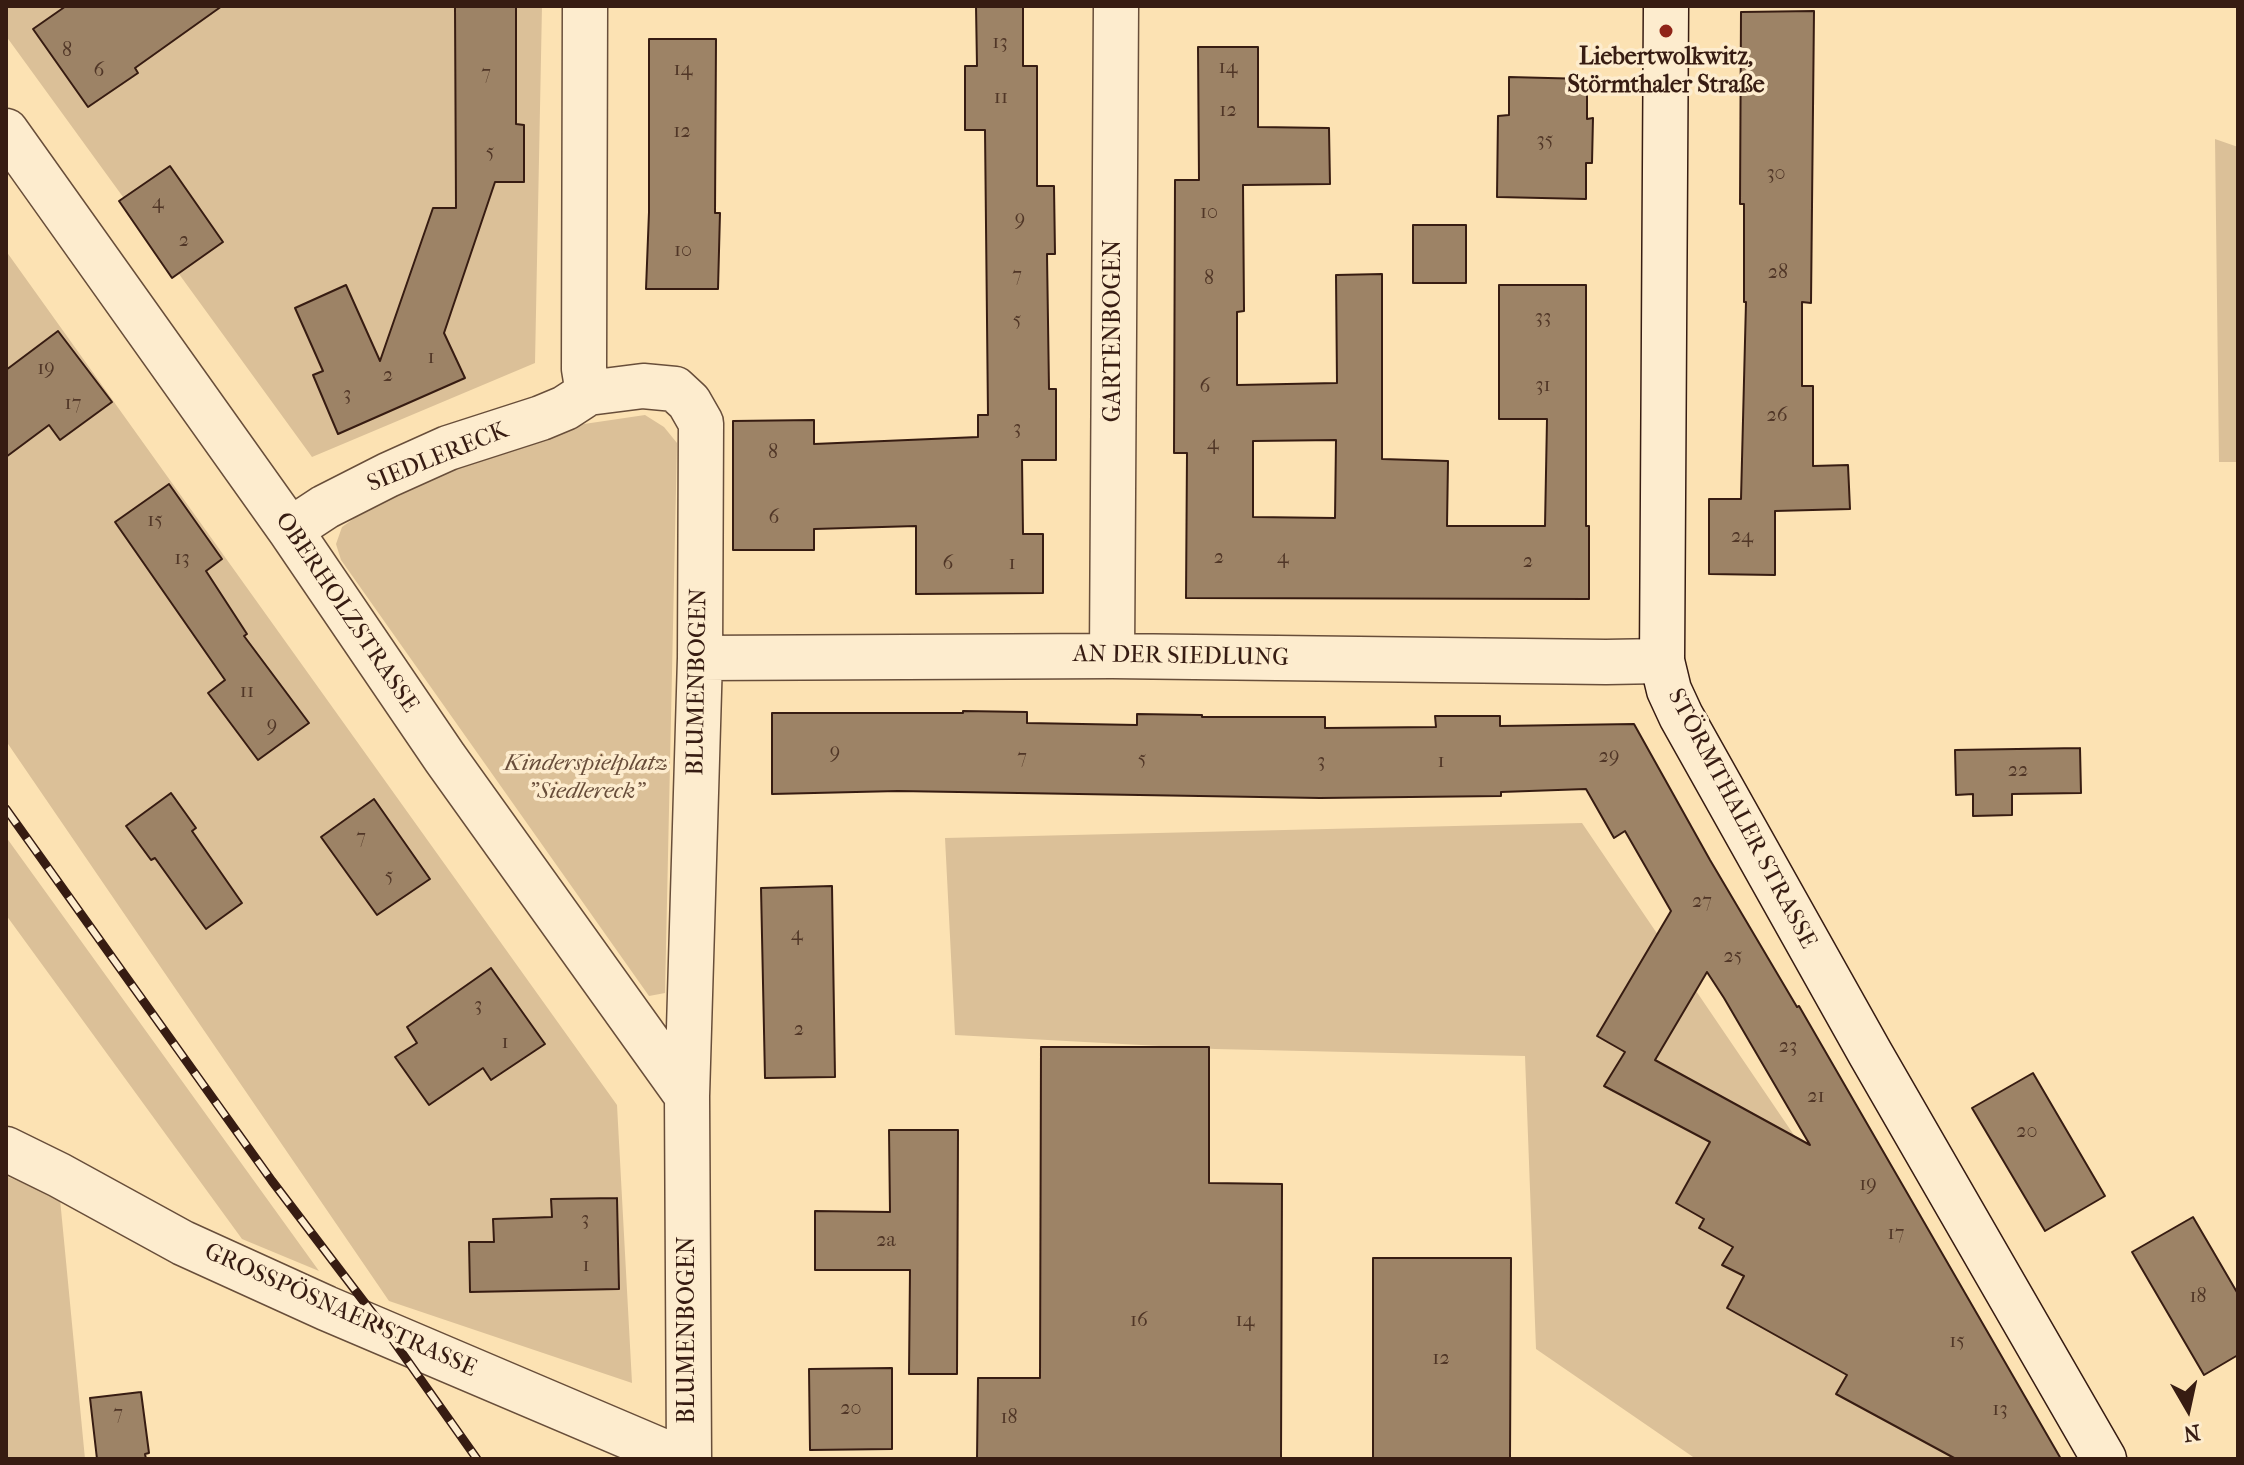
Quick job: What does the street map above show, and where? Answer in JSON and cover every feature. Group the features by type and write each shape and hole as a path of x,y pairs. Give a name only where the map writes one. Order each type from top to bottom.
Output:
{"street":[{"path":"585,6 584,369 588,393"},
{"name":"GARTENBOGEN","path":"1112,656 1116,6"},
{"name":"STÖRMTHALER STRASSE","path":"1666,6 1662,661 1669,690 1870,1053 2104,1459"},
{"name":"OBERHOLZSTRASSE","path":"6,131 290,530 445,758 687,1096"},
{"name":"BLUMENBOGEN","path":"588,393 643,386 675,389 689,402 701,423 700,658 687,1096 689,1459"},
{"name":"SIEDLERECK","path":"290,530 325,507 388,475 448,448 541,418 565,408 588,393"},
{"name":"AN DER SIEDLUNG","path":"700,658 1112,656 1662,661"},
{"name":"GROSSPÖSNAER STRASSE","path":"6,1149 183,1243 681,1459"}],"green space":[{"path":"6,6 542,6 535,363 312,457 6,36"},
{"path":"2215,139 2238,147 2238,462 2219,462"},
{"path":"6,251 617,1105 632,1383 389,1301 6,741"},
{"name":"Kinderspielplatz \"Siedlereck\"","path":"645,415 664,427 677,443 665,993 649,996 341,560 336,544 342,527 356,517 455,465 528,446 584,424"},
{"path":"1582,823 2014,1459 1696,1459 1536,1349 1525,1056 1215,1049 955,1035 945,838"},
{"path":"6,837 319,1271 242,1239 6,915"},
{"path":"6,1176 60,1199 85,1459 6,1459"}],"building":[{"path":"66,6 222,6 135,68 138,73 88,107 33,29"},
{"path":"455,6 516,6 516,124 524,125 524,182 495,182 444,333 465,378 338,434 313,375 323,371 295,308 346,285 380,361 433,208 456,208"},
{"path":"976,6 1023,6 1023,66 1037,66 1037,186 1054,186 1055,254 1047,254 1049,389 1056,389 1056,460 1022,460 1023,534 1043,534 1043,593 916,594 916,526 814,529 814,550 733,550 733,421 814,420 814,444 978,437 978,415 988,415 985,130 965,130 965,66 977,66"},
{"path":"1814,11 1811,303 1802,302 1802,386 1813,386 1813,466 1848,465 1850,509 1775,511 1775,575 1709,574 1709,499 1741,499 1746,302 1744,204 1740,204 1741,12"},
{"path":"649,39 716,39 715,213 720,213 718,289 646,289"},
{"path":"1198,47 1258,47 1258,127 1329,128 1330,184 1243,185 1244,311 1237,312 1237,385 1337,383 1336,275 1382,274 1382,459 1448,461 1447,526 1545,526 1547,419 1499,419 1499,285 1586,285 1589,599 1186,598 1187,453 1174,453 1175,180 1199,180","holes":["1336,440 1335,518 1253,517 1253,441"]},
{"path":"1509,77 1587,79 1587,119 1593,118 1592,163 1586,163 1586,199 1497,197 1498,116 1509,115"},
{"path":"170,166 223,242 172,278 119,201"},
{"path":"1413,225 1466,225 1466,283 1413,283"},
{"path":"58,331 112,402 60,440 49,425 6,457 6,370"},
{"path":"169,484 222,559 206,571 247,634 244,636 309,723 258,760 208,693 225,680 115,522"},
{"path":"1027,712 1027,723 1137,725 1137,714 1325,717 1325,728 1436,727 1435,716 1500,716 1500,726 1634,724 1710,860 1799,1006 2061,1459 1956,1459 1836,1394 1847,1375 1727,1308 1744,1276 1722,1265 1733,1247 1699,1228 1704,1219 1676,1203 1710,1142 1604,1086 1625,1052 1597,1036 1671,911 1625,831 1614,838 1586,789 1501,792 1501,796 1320,798 898,791 772,794 772,713","holes":["1707,972 1810,1145 1655,1060"]},
{"path":"2080,748 2081,793 2012,794 2012,815 1973,816 1973,794 1956,795 1955,750"},
{"path":"171,793 196,828 192,831 242,903 206,929 155,858 151,860 126,826"},
{"path":"374,799 430,879 377,915 321,837"},
{"path":"832,886 835,1077 765,1078 761,888"},
{"path":"491,968 545,1044 491,1080 483,1068 429,1105 395,1057 417,1043 407,1027"},
{"path":"1041,1047 1209,1047 1209,1183 1282,1184 1281,1459 977,1459 978,1378 1040,1378"},
{"path":"2033,1073 2105,1196 2045,1231 1972,1108"},
{"path":"889,1130 958,1130 957,1374 909,1374 910,1270 815,1270 815,1211 890,1212"},
{"path":"617,1198 619,1289 470,1292 469,1242 494,1242 493,1219 552,1217 551,1199"},
{"path":"2193,1217 2238,1294 2238,1355 2204,1375 2132,1252"},
{"path":"1373,1258 1511,1258 1510,1459 1373,1459"},
{"path":"892,1368 892,1449 810,1450 809,1369"},
{"path":"141,1392 149,1453 145,1454 146,1459 97,1459 90,1398"}],"railway":[{"path":"6,809 272,1181 390,1336 477,1459"}],"place":[{"name":"Liebertwolkwitz, Störmthaler Straße","path":"1666,31"}]}
